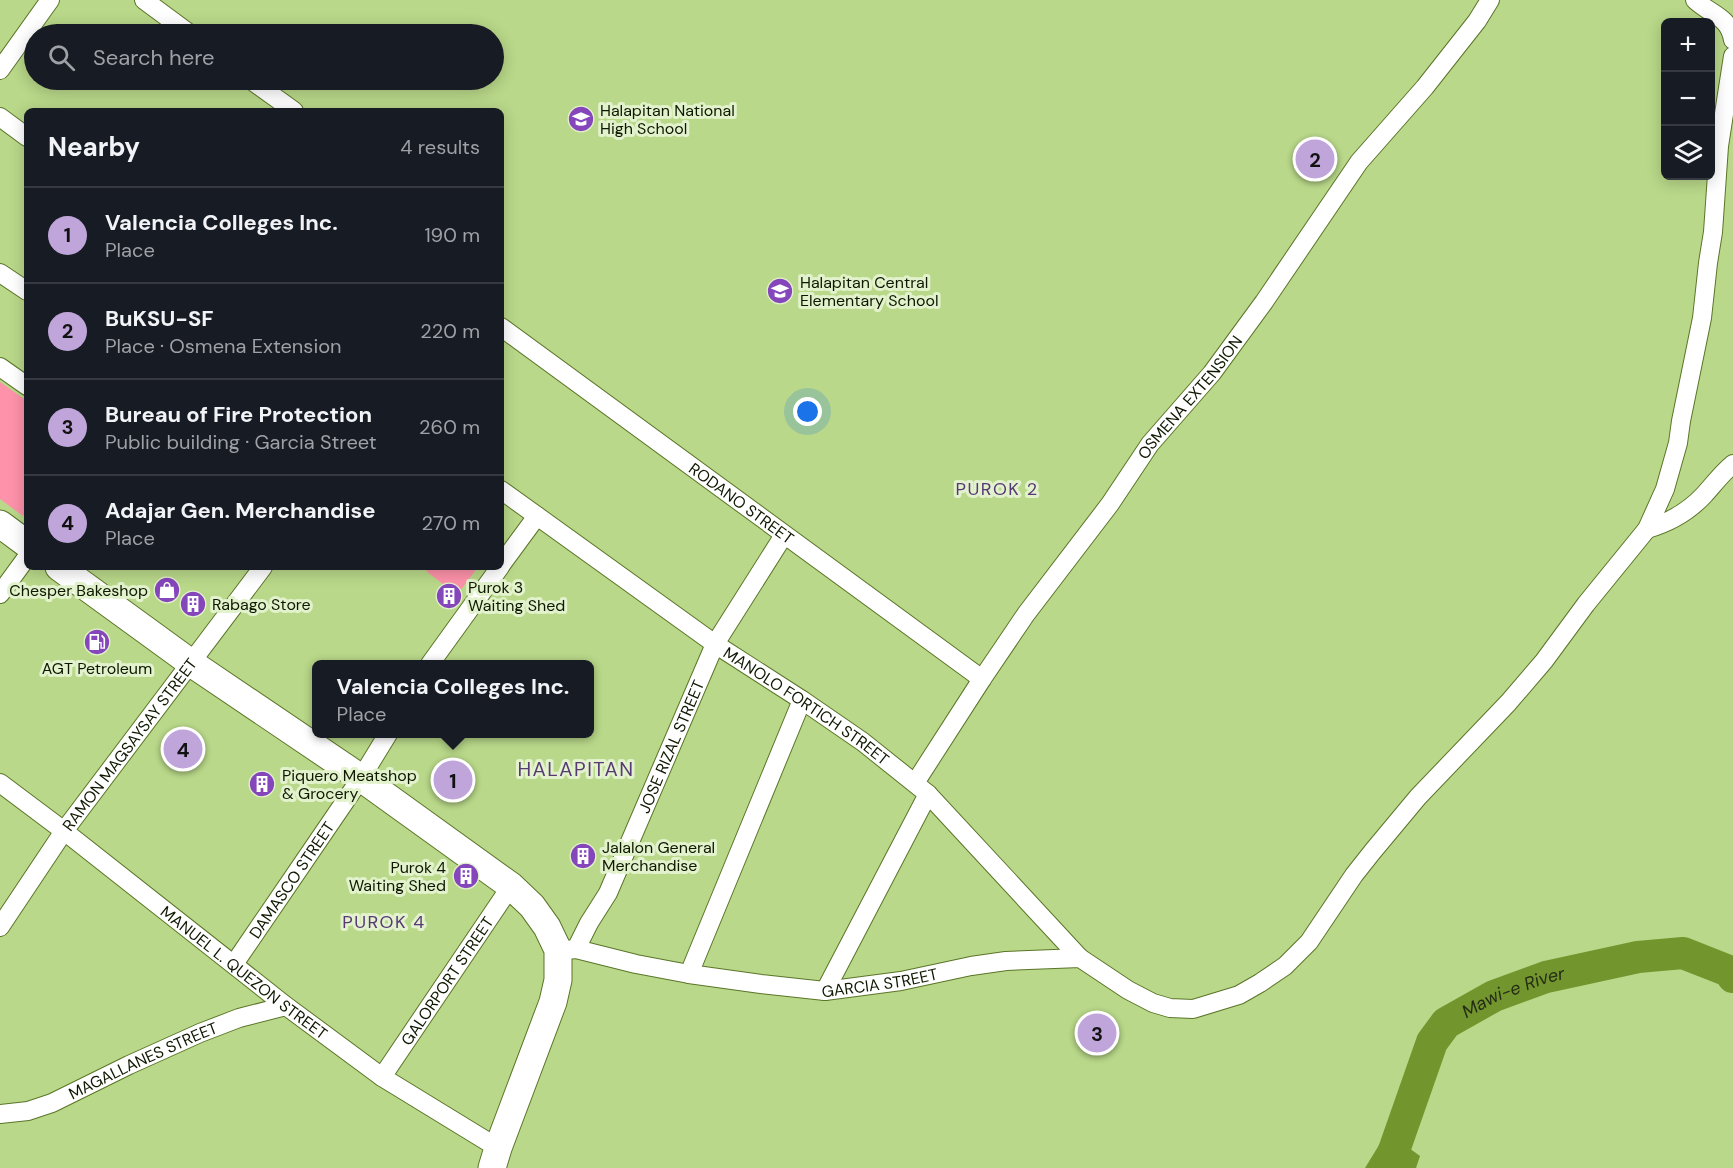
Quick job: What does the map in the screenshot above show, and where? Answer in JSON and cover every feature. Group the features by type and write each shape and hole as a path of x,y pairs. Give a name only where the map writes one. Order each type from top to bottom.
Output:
{"highway":[{"path":"0,524 24,542"},
{"path":"63,570 191,663 361,778 511,886 532,906 567,950 553,1002 495,1158"}],"street":[{"path":"33,24 50,0"},
{"path":"144,0 176,24"},
{"name":"OSMENA EXTENSION","path":"825,991 921,788 982,679 1026,614 1110,504 1150,444 1212,373 1359,162 1425,87 1477,21 1490,0"},
{"path":"1695,0 1727,22 1731,28 1733,40"},
{"path":"0,70 24,36"},
{"path":"1080,958 1128,990 1153,1003 1170,1008 1193,1009 1239,995 1285,966 1309,942 1373,851 1418,797 1508,703 1544,661 1586,603 1647,529 1665,489 1678,443 1702,318 1713,232 1719,146 1733,56"},
{"path":"265,90 290,108"},
{"path":"0,117 24,135"},
{"path":"0,273 24,289"},
{"name":"RODANO STREET","path":"504,329 982,679"},
{"path":"0,367 24,381"},
{"path":"1647,529 1661,525 1687,510 1702,497 1722,472 1733,464"},
{"name":"MANOLO FORTICH STREET","path":"504,492 715,644 863,742 921,788 1080,958"},
{"path":"504,561 537,516"},
{"name":"JOSE RIZAL STREET","path":"567,950 589,923 608,893 715,644 784,534"},
{"path":"0,594 24,561"},
{"name":"RAMON MAGSAYSAY STREET","path":"0,927 64,831 261,570"},
{"path":"433,660 497,570"},
{"path":"689,974 801,699"},
{"name":"DAMASCO STREET","path":"234,964 361,778 386,738"},
{"name":"MANUEL L. QUEZON STREET","path":"0,783 286,1006 495,1158"},
{"name":"GALORPORT STREET","path":"382,1077 511,886"},
{"name":"GARCIA STREET","path":"567,950 689,974 825,991 901,981 1006,961 1080,958"},
{"name":"MAGALLANES STREET","path":"0,1114 28,1111 52,1104 120,1069 238,1017 286,1006"}],"shaded area":[{"path":"0,382 24,399 23,516 0,499"},
{"path":"427,570 476,570 457,595"},
{"path":"1387,1132 1420,1156 1416,1168 1365,1168"}],"waterway":[{"name":"Mawi-e River","path":"1391,1168 1392,1156 1432,1042 1446,1023 1494,996 1546,977 1638,957 1683,953 1729,971 1733,977"}],"place":[{"name":"Halapitan National High School","path":"581,119"},
{"name":"BuKSU-SF","path":"1315,159"},
{"name":"Halapitan Central Elementary School","path":"780,291"},
{"name":"Chesper Bakeshop","path":"167,590"},
{"name":"Purok 3 Waiting Shed","path":"449,596"},
{"name":"Rabago Store","path":"193,604"},
{"name":"AGT Petroleum","path":"97,642"},
{"name":"Adajar Gen. Merchandise","path":"183,749"},
{"name":"Valencia Colleges Inc.","path":"453,780"},
{"name":"Piquero Meatshop & Grocery","path":"262,784"},
{"name":"Jalalon General Merchandise","path":"583,856"},
{"name":"Purok 4 Waiting Shed","path":"466,876"},
{"name":"Bureau of Fire Protection","path":"1097,1033"}],"district":[{"name":"PUROK 2","path":"997,489"},
{"name":"HALAPITAN","path":"576,769"},
{"name":"PUROK 4","path":"384,922"}]}
